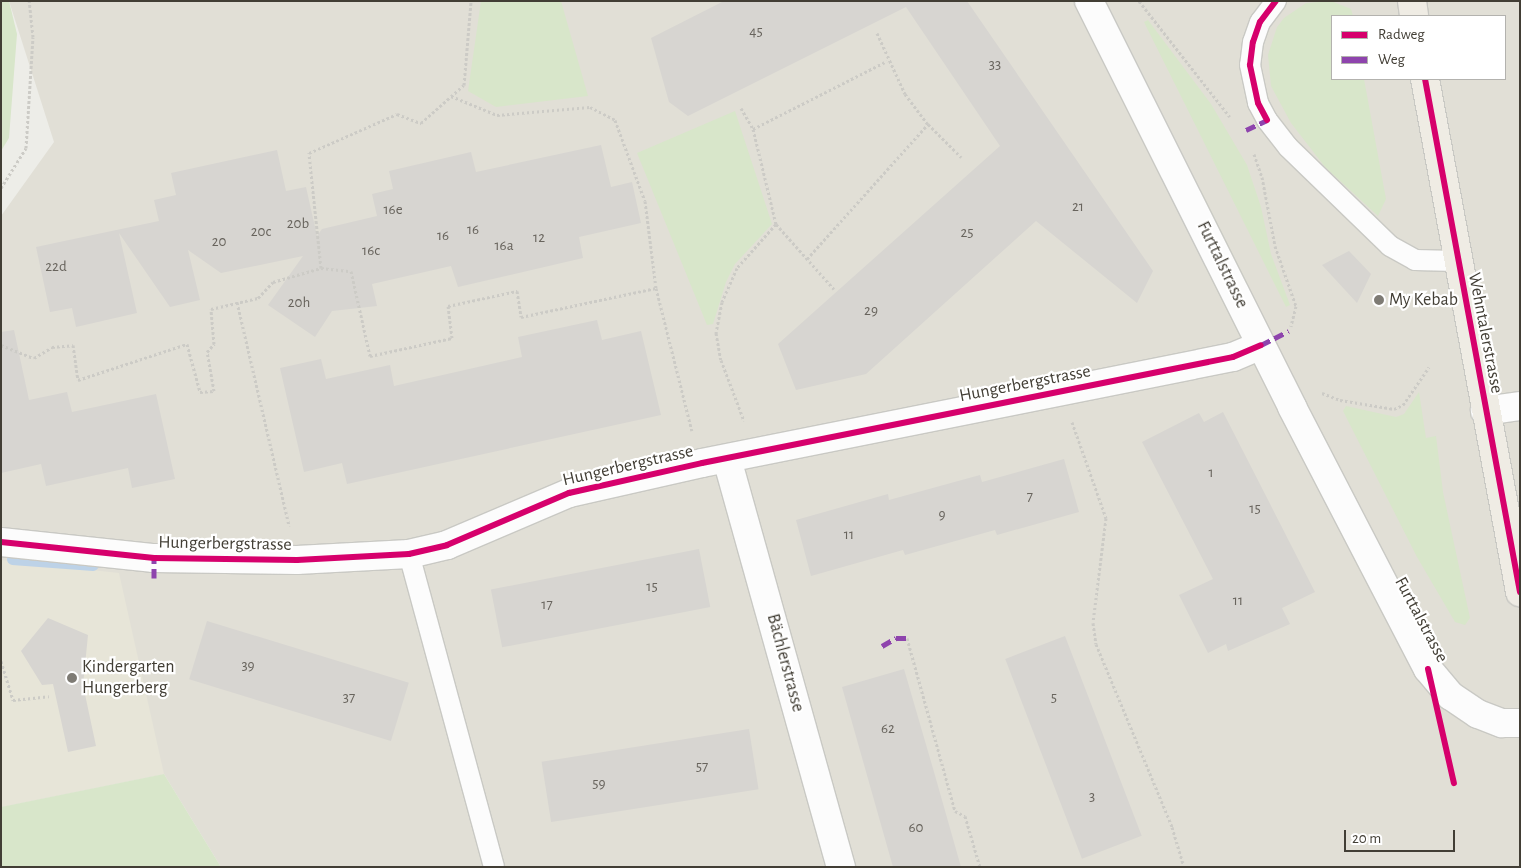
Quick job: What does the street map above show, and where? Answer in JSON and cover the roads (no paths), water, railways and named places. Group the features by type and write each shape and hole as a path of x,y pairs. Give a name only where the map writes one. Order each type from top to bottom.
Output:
{"main road":[{"path":"1412,1 1414,15"},
{"name":"Wehntalerstrasse","path":"1425,80 1456,261 1520,592"}],"street":[{"name":"Furttalstrasse","path":"1089,1 1261,345 1428,669 1451,696 1478,714 1502,723 1520,723"},
{"name":"Hungerbergstrasse","path":"1,542 154,558 306,560 409,554 447,545 569,493 728,459 1233,358 1261,345"},
{"path":"1485,411 1520,406"},
{"name":"Bächlerstrasse","path":"728,459 841,867"}],"lane":[{"path":"1276,1 1260,22 1253,42 1250,65 1258,103 1267,120 1288,147 1390,246 1416,260 1456,261"},
{"path":"409,554 494,867"}],"waterway":[{"path":"12,559 93,565"}],"place":[{"name":"My Kebab","path":"1379,300"},
{"name":"Kindergarten Hungerberg","path":"72,678"}]}
